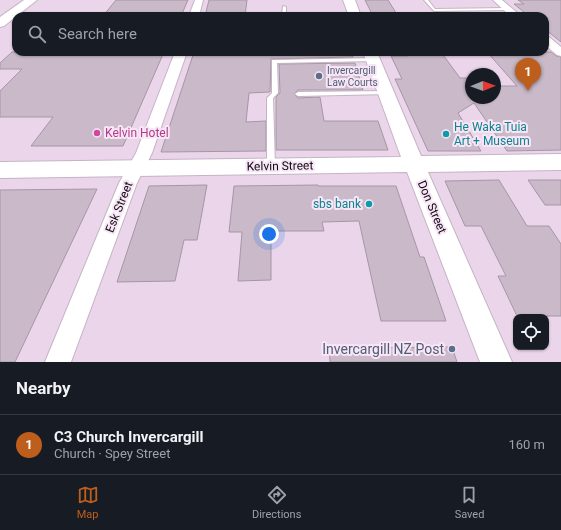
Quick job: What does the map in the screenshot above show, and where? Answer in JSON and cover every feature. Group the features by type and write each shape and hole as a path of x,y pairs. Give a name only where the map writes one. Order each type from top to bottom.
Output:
{"main road":[{"path":"349,0 354,12"},
{"path":"18,12 33,3"},
{"path":"0,23 12,16"},
{"path":"0,34 12,24"},
{"name":"Don Street","path":"371,56 496,362"},
{"name":"Kelvin Street","path":"0,170 561,162"}],"street":[{"path":"195,12 199,0"},
{"path":"497,0 511,12"},
{"path":"549,43 561,53"},
{"name":"Esk Street","path":"58,362 128,183 144,153 180,56"}],"lane":[{"path":"426,0 434,10 508,10"},
{"path":"284,7 284,12"},
{"path":"271,166 270,98 275,93 274,61 371,56"},
{"path":"298,94 386,94"}],"shaded area":[{"path":"0,0 561,0 561,362 0,362"}],"building":[{"path":"116,0 188,0 183,12 106,12"},
{"path":"209,0 247,0 246,12 206,12"},
{"path":"365,0 388,0 396,12 371,12"},
{"path":"518,0 561,0 561,42 549,32 549,12 524,12 514,4 524,4"},
{"path":"12,52 12,56 162,56 123,146 31,146 53,117 0,117 0,91 22,69 0,69 0,63"},
{"path":"549,52 551,52 556,56 561,57 561,150 507,151 475,104 501,104 501,86 517,86 491,56 549,56"},
{"path":"193,56 353,56 271,59 270,92 249,93 246,122 266,121 266,151 161,152"},
{"path":"391,56 444,56 460,78 465,78 465,104 472,104 458,113 481,151 428,151 395,79 402,79"},
{"path":"355,63 363,90 298,90 294,94 298,98 320,97 324,121 378,121 388,150 276,150 276,97 280,93 279,64"},
{"path":"499,180 527,226 549,226 561,244 561,316 549,316 549,314 516,314 498,276 506,276 481,226 465,226 445,181"},
{"path":"528,180 561,180 561,205 545,205"},
{"path":"207,185 197,240 184,240 175,281 117,282 149,186"},
{"path":"234,186 396,186 420,257 424,257 446,321 381,321 359,221 322,222 324,231 271,231 271,280 238,281 242,232 229,232"},
{"path":"97,189 15,362 0,362 0,190"},
{"path":"329,347 452,347 457,362 330,362"}],"place":[{"name":"Invercargill Law Courts","path":"319,76"},
{"name":"C3 Church Invercargill","path":"528,91"},
{"name":"Kelvin Hotel","path":"97,133"},
{"name":"He Waka Tuia Art + Museum","path":"446,134"},
{"name":"sbs bank","path":"369,204"},
{"name":"Invercargill NZ Post","path":"452,349"}]}
